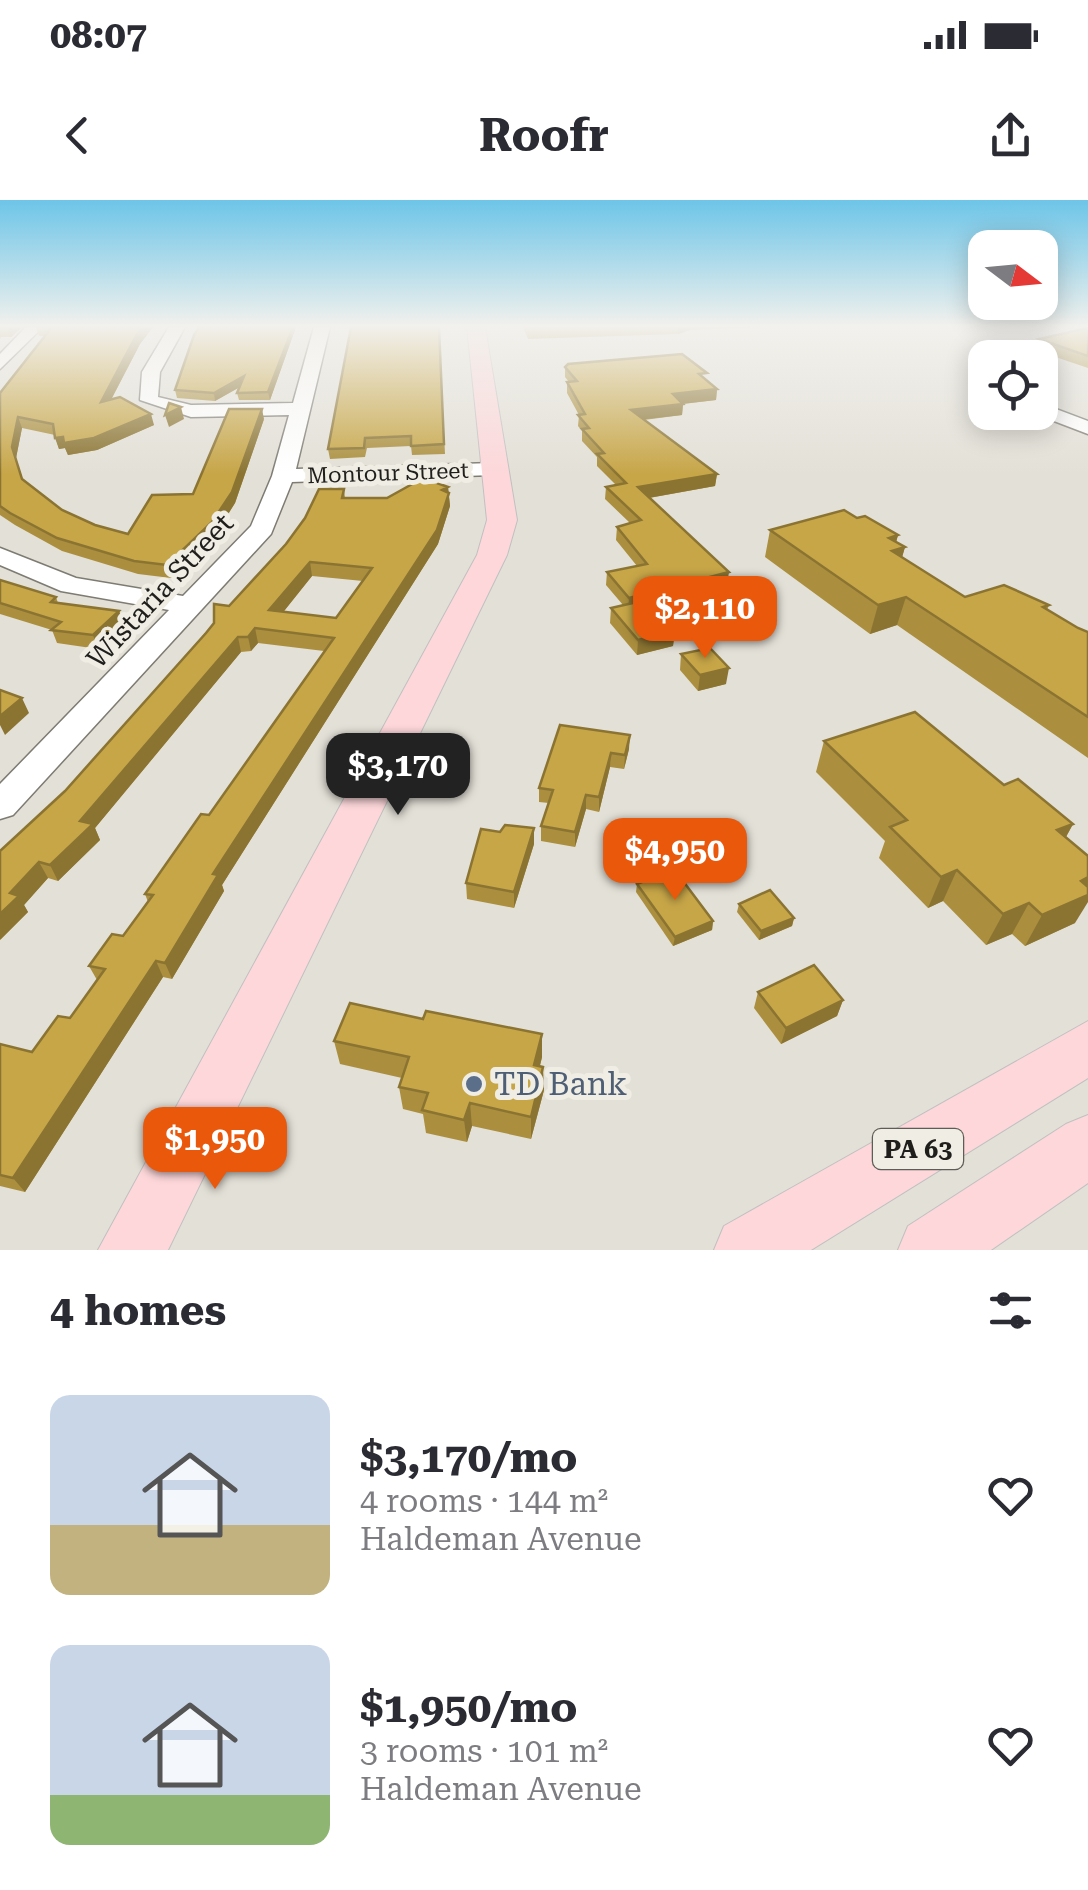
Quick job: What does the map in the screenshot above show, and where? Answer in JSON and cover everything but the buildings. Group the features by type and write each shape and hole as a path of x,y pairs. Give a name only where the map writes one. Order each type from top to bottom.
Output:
{"main road":[{"path":"132,1250 492,556 502,520 482,376"},
{"name":"PA 63","path":"748,1250 1088,1046"},
{"path":"932,1250 1088,1146"}],"street":[{"path":"151,376 149,400 191,412 302,409"},
{"name":"Wistaria Street","path":"7,791 193,606 262,529 284,476 310,376"},
{"path":"1058,416 1088,428"},
{"name":"Montour Street","path":"284,476 492,469"},
{"path":"0,556 70,584 193,606"}],"place":[{"name":"TD Bank","path":"474,1084"}]}
